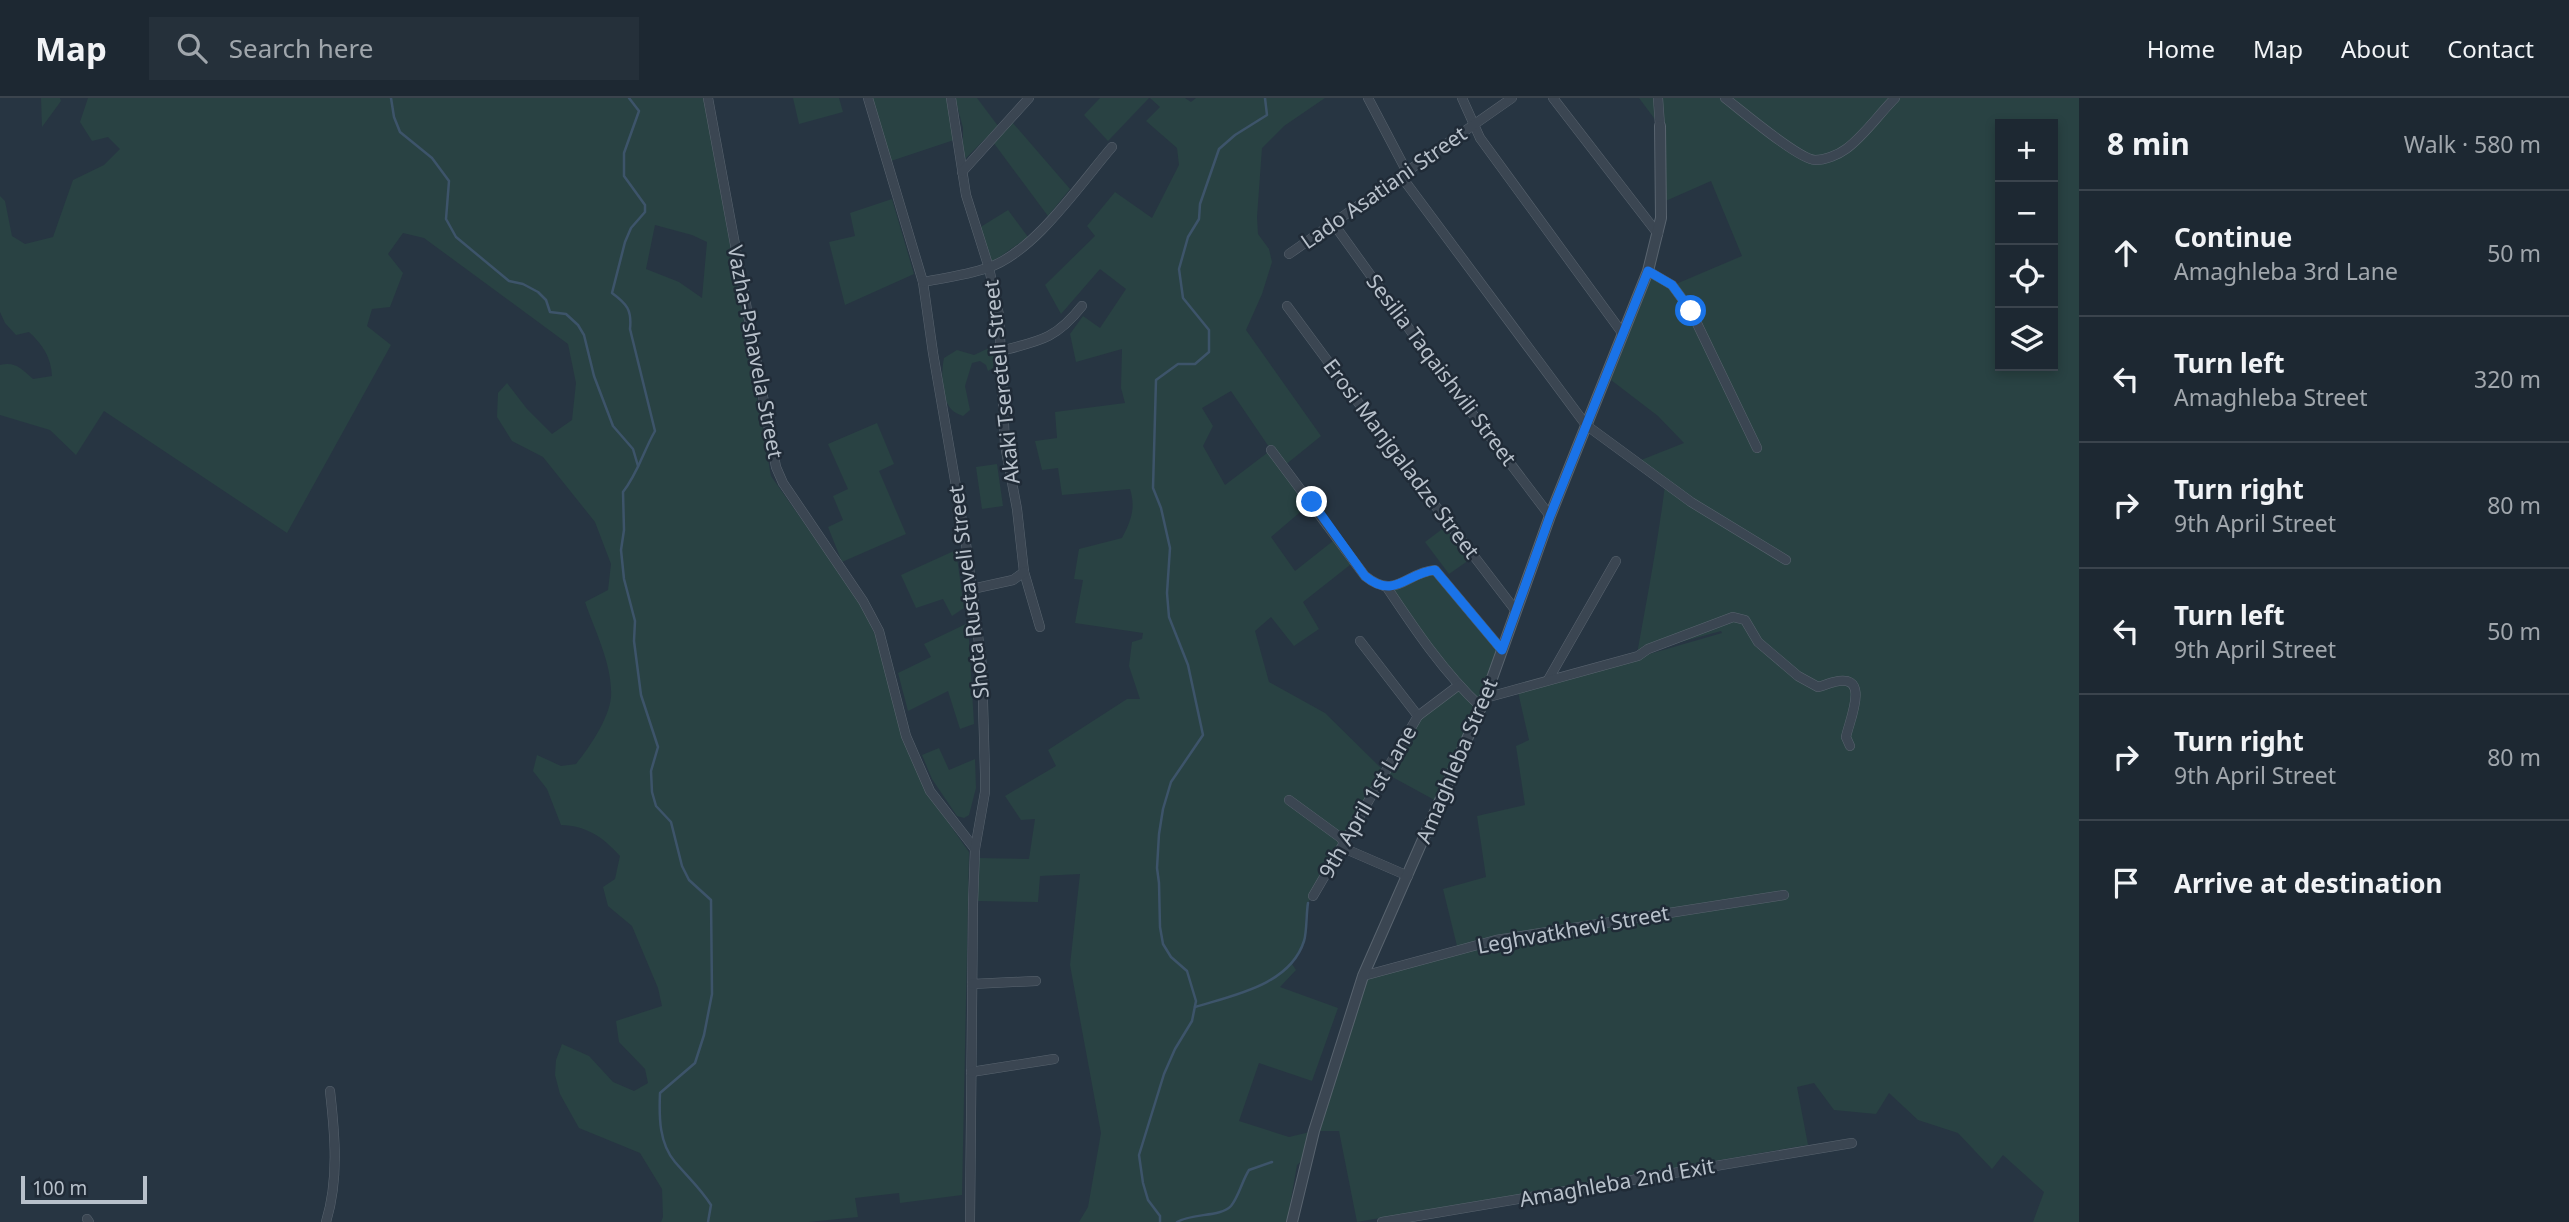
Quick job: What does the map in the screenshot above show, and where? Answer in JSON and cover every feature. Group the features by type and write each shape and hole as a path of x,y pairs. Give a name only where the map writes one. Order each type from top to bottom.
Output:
{"street":[{"name":"Vazha-Pshavela Street","path":"708,98 776,467 783,484 863,601 879,631 906,736 930,791 975,849"},
{"name":"Shota Rustaveli Street","path":"868,98 923,282 982,666 985,792 975,849 970,1222"},
{"name":"Akaki Tsereteli Street","path":"951,98 958,129 962,172 999,315 1005,444 1017,509 1024,572 1040,627"},
{"path":"962,172 1029,98"},
{"path":"1368,98 1404,174 1587,425 1690,502 1786,560"},
{"path":"1462,98 1480,138 1623,334"},
{"name":"Lado Asatiani Street","path":"1289,254 1512,98"},
{"path":"1553,98 1658,234"},
{"name":"Amaghleba Street","path":"1292,1222 1314,1131 1363,976 1483,703 1550,516 1648,271 1661,218 1658,98"},
{"path":"1726,98 1789,147 1806,158 1816,160 1830,157 1848,148 1895,98"},
{"path":"923,282 989,268 1003,261 1035,238 1112,147"},
{"name":"Sesilia Taqaishvili Street","path":"1333,223 1437,367 1550,516"},
{"path":"1648,271 1672,285 1691,311 1757,448"},
{"path":"1000,351 1054,335 1067,325 1082,306"},
{"name":"Erosi Manjgaladze Street","path":"1287,306 1516,611"},
{"path":"1271,450 1365,576 1374,583 1398,586 1429,570 1435,570 1502,650"},
{"path":"1548,680 1616,561"},
{"path":"972,589 1013,580 1024,572"},
{"path":"1386,586 1459,685 1483,703 1548,680 1638,656 1648,649 1733,617 1745,620 1758,642 1798,676 1818,687 1835,681 1847,682 1854,687 1858,698 1846,737 1850,746"},
{"path":"1360,641 1418,716"},
{"name":"9th April 1st Lane","path":"1313,896 1418,716 1459,685"},
{"path":"1289,800 1341,838 1348,850 1408,876"},
{"name":"Leghvatkhevi Street","path":"1363,976 1496,940 1784,895"},
{"path":"972,984 1036,981"},
{"path":"971,1072 1054,1059"},
{"path":"326,1222 335,1176 336,1141 330,1091"},
{"name":"Amaghleba 2nd Exit","path":"1382,1222 1852,1143"}],"green space":[{"path":"41,98 60,98 61,101 42,127"},
{"path":"88,98 704,98 771,476 859,601 879,643 899,727 926,791 969,852 962,1195 900,1203 899,1193 855,1198 858,1217 809,1222 661,1222 662,1189 640,1153 579,1128 560,1094 555,1075 556,1060 562,1044 589,1056 613,1082 634,1091 648,1083 645,1069 619,1042 616,1021 662,1006 658,988 632,926 608,906 603,887 615,879 620,856 594,834 561,825 547,789 533,771 537,755 561,766 576,764 602,724 611,697 606,661 585,602 608,590 611,564 595,522 543,457 512,441 497,417 498,393 507,383 527,409 552,434 572,420 576,383 568,344 424,238 403,233 388,254 403,273 390,307 372,309 367,326 391,345 287,533 104,411 76,455 50,430 0,415 0,365 14,365 33,379 52,376 48,357 38,342 29,332 16,335 5,323 0,312 0,196 5,201 12,236 25,244 53,237 73,180 104,165 120,149 108,137 92,141 80,122","holes":["655,225 707,242 702,298 679,282 646,269"]},
{"path":"793,98 839,98 843,112 799,124"},
{"path":"872,98 947,98 954,140 891,161"},
{"path":"955,98 977,98 998,126 963,161 963,128"},
{"path":"1100,98 1149,98 1108,141 1084,115"},
{"path":"1150,98 1185,98 1191,102 1196,98 1325,98 1284,126 1262,148 1258,234 1269,249 1272,262 1246,330 1321,436 1284,466 1312,502 1271,537 1295,571 1338,537 1355,561 1303,602 1319,629 1294,646 1271,617 1255,631 1269,682 1325,713 1385,772 1418,716 1459,685 1386,586 1435,570 1502,650 1440,803 1385,773 1308,903 1306,937 1292,964 1296,970 1280,987 1338,1008 1312,1081 1259,1063 1239,1121 1289,1137 1314,1131 1307,1156 1297,1165 1287,1222 1079,1222 1088,1207 1101,1133 1070,965 1080,874 1040,876 1038,902 978,901 977,858 1029,859 1035,819 1021,820 1005,796 1056,766 1048,750 1127,699 1140,699 1129,666 1132,642 1142,639 1143,633 1075,623 1083,580 1074,579 1079,549 1122,538 1132,514 1130,489 1062,495 1058,468 1042,470 1035,441 1057,438 1055,412 1125,403 1121,388 1122,349 1076,362 1070,334 1083,316 1100,328 1126,289 1100,269 1061,314 1045,285 1095,236 1087,226 1115,192 1152,218 1179,165 1177,148 1146,121 1160,107","holes":["1231,391 1271,450 1225,485 1203,446 1213,426 1202,408"]},
{"path":"1639,98 2079,98 2079,1222 2033,1222 2044,1192 2003,1155 1992,1169 1958,1133 1918,1120 1889,1093 1876,1114 1834,1110 1814,1083 1797,1087 1808,1145 1357,1222 1339,1131 1314,1131 1363,976 1458,950 1443,889 1486,877 1477,816 1525,805 1516,746 1529,740 1518,692 1722,633 1721,631 1637,654 1665,485 1636,462 1684,443 1658,416 1611,380 1650,277 1676,284 1742,256 1711,181 1661,203 1660,126"},
{"path":"1012,122 1070,189 1048,216 993,142"},
{"path":"892,199 914,274 845,305 829,242 855,236 850,213"},
{"path":"1008,210 1028,237 991,263 979,228"},
{"path":"994,348 993,368 988,371 986,365 980,361 972,363 965,386 970,410 963,416 956,413 948,405 944,392 944,358 957,350 974,355"},
{"path":"877,423 894,464 879,471 906,534 842,562 828,527 843,520 833,496 848,489 828,444"},
{"path":"997,464 1003,506 982,509 976,467"},
{"path":"1445,527 1469,560 1449,574 1425,542"},
{"path":"956,550 964,608 952,616 943,599 916,608 901,575"},
{"path":"968,623 974,724 960,729 948,691 908,711 898,673 931,657 924,644"},
{"path":"939,748 949,770 975,759 976,788 969,815 964,818 957,816 932,779 922,755"}],"waterway":[{"path":"391,98 400,132 432,158 449,181 446,219 456,237 509,281 523,284 538,292 546,300 550,312 566,314 578,325 584,335 594,376 613,426 633,449 638,466"},
{"path":"629,98 639,111 624,153 624,176 645,205 645,212 631,228 625,242 612,293 625,304 629,312 630,329 655,431 623,492 624,530 621,550 624,579 635,621 634,641 641,695 658,747 651,771 652,792 656,806 671,822 682,866 689,880 711,900 712,994 704,1035 695,1063 660,1093 660,1120 670,1155 711,1205 708,1222"},
{"path":"1160,1222 1160,1216 1148,1200 1139,1155 1164,1074 1192,1021 1196,1001 1187,971 1171,957 1163,944 1157,868 1159,834 1171,782 1203,735 1188,665 1169,617 1167,593 1170,548 1161,508 1153,488 1156,380 1178,364 1195,364 1209,352 1209,330 1183,298 1179,269 1188,237 1199,219 1200,204 1219,149 1235,135 1267,115 1265,98"},
{"path":"1195,1007 1259,986 1287,968 1304,941 1308,903"},
{"path":"1177,1222 1213,1214 1231,1206 1249,1170 1272,1162"}],"route":[{"path":"1312,502 1365,576 1374,583 1398,586 1429,570 1435,570 1502,650 1550,516 1648,271 1672,285 1691,311"}]}
